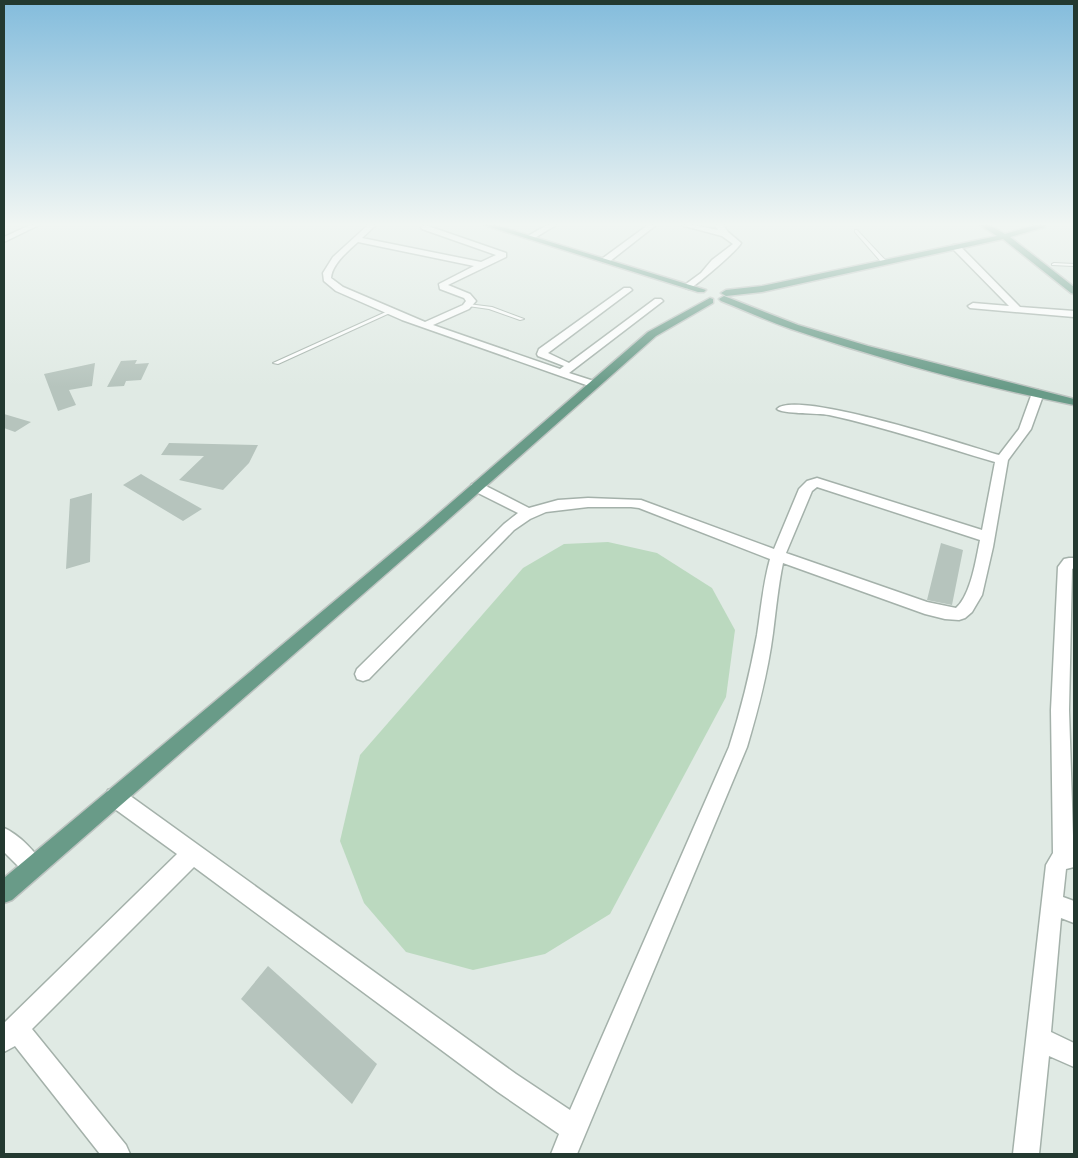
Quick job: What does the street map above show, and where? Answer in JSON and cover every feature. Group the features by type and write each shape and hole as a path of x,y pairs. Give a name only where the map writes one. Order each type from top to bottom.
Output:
{"main road":[{"path":"667,279 715,294 766,316 828,337 1074,402"},
{"path":"4,892 477,487 652,334 715,294 762,288 806,279"},
{"path":"1060,279 1074,291"}],"street":[{"path":"327,279 334,287 390,312 593,384"},
{"path":"426,325 470,305 471,301 467,296 442,286 456,279"},
{"path":"689,286 698,279"},
{"path":"988,279 1018,310"},
{"path":"571,366 546,356 542,351 627,290"},
{"path":"562,373 658,301"},
{"path":"973,306 1074,314"},
{"path":"363,674 509,526 529,513 551,506 627,501 660,510 778,556 925,608 959,614 966,608 974,595 988,537 1002,460 1025,429 1038,393"},
{"path":"783,408 816,409 854,417 1002,460"},
{"path":"564,1154 738,747 750,708 778,556 806,489 815,482 988,537"},
{"path":"477,487 529,513"},
{"path":"1026,1154 1056,865 1068,857 1065,567 1069,563 1074,563"},
{"path":"115,797 507,1083 575,1129"},
{"path":"4,838 32,868"},
{"path":"117,1154 10,1034 192,854"},
{"path":"1052,904 1074,912"},
{"path":"1038,1039 1074,1055"}],"lane":[{"path":"470,305 490,308 522,319"},
{"path":"276,363 390,312"}],"green space":[{"path":"608,542 657,553 712,588 735,630 726,697 610,914 545,954 473,970 406,952 364,903 340,841 360,755 523,568 564,544"}],"building":[{"path":"137,360 135,364 149,363 141,380 126,381 124,386 107,387 121,361"},
{"path":"95,363 92,386 69,390 76,405 58,411 44,374"},
{"path":"4,414 31,422 15,432 4,428"},
{"path":"169,443 258,445 249,463 223,490 179,480 204,456 161,455"},
{"path":"141,474 202,509 183,521 123,485"},
{"path":"92,493 90,562 66,569 70,499"},
{"path":"941,543 963,550 952,605 927,600"},
{"path":"268,966 377,1064 352,1104 241,999"}]}
